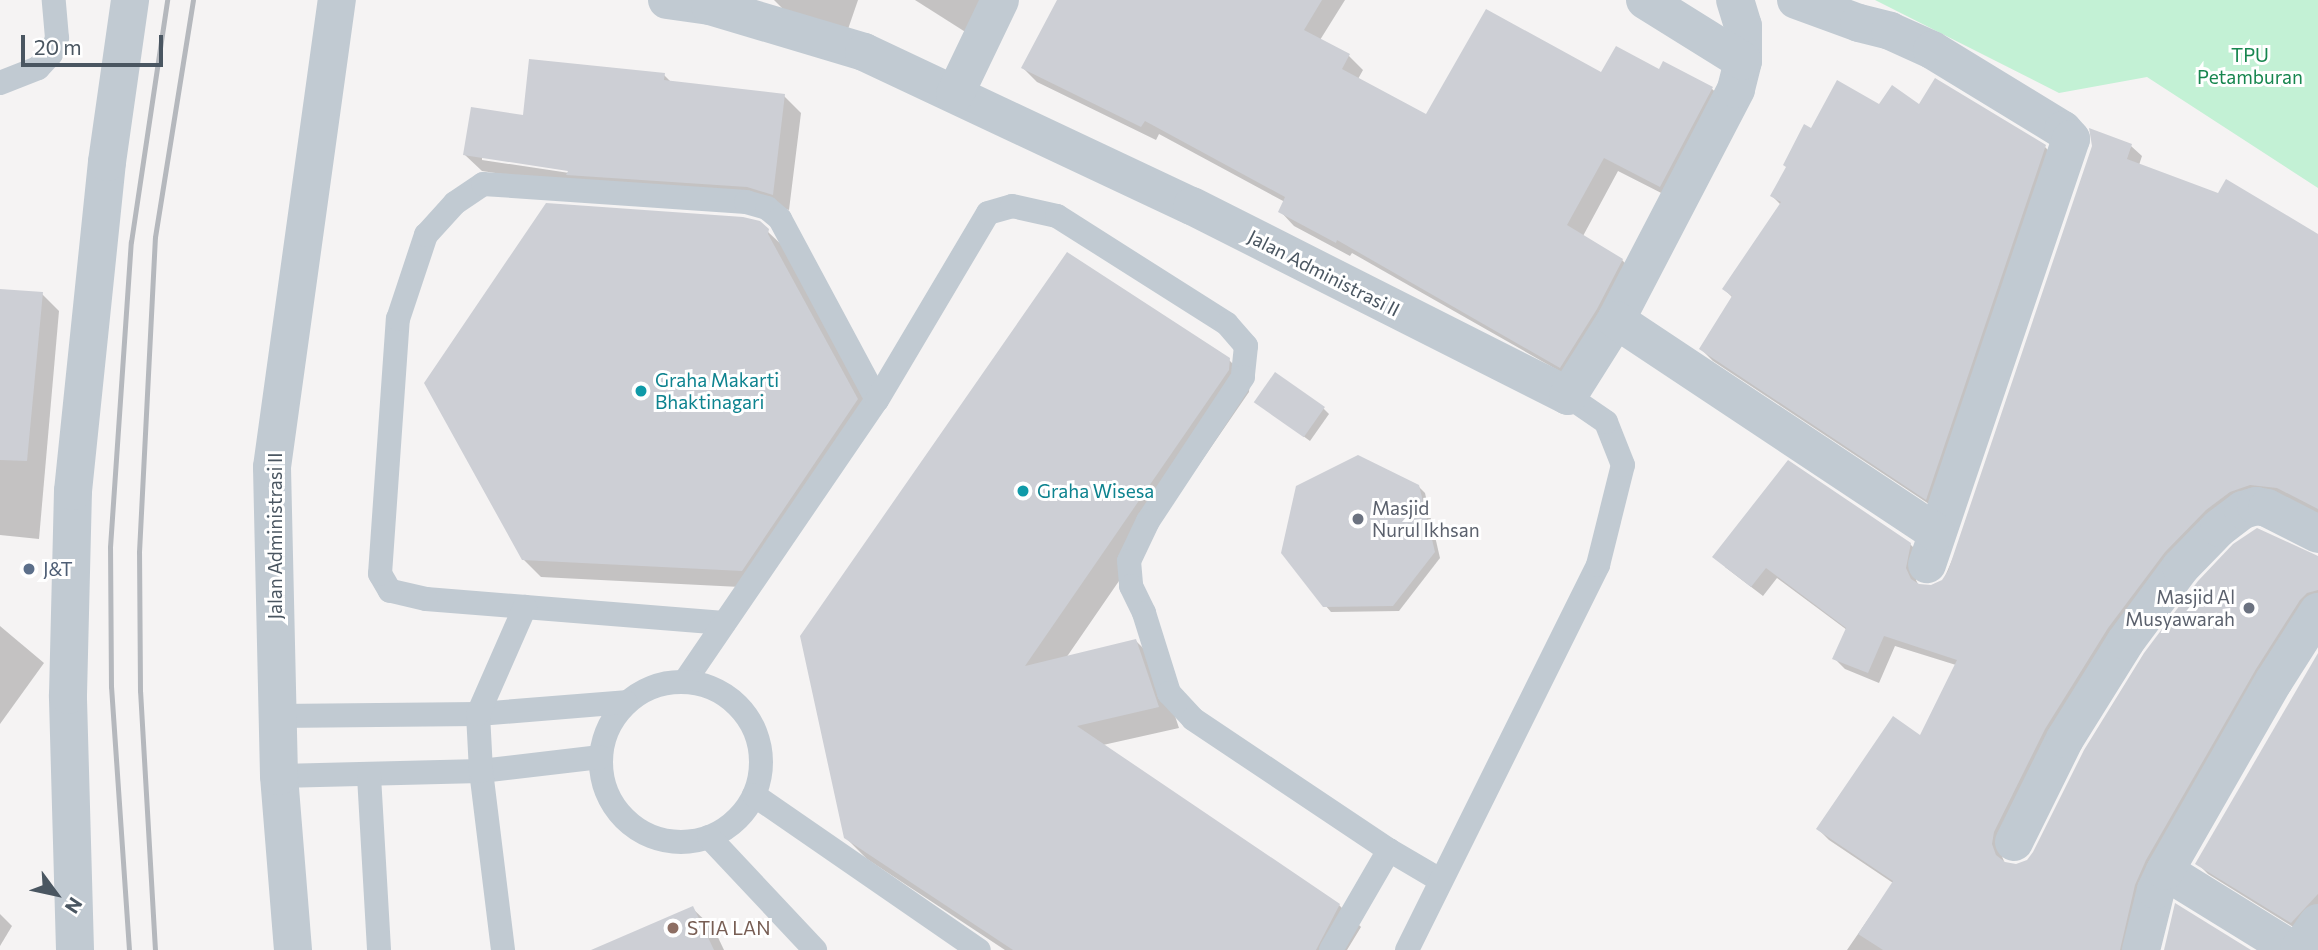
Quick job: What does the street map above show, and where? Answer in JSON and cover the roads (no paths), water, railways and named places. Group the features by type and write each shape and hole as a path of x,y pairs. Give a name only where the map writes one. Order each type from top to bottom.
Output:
{"street":[{"path":"75,950 68,695 73,491 107,162 130,0"},
{"name":"Jalan Administrasi II","path":"293,950 279,776 271,467 337,0"},
{"name":"Jalan Administrasi II","path":"667,0 710,6 864,52 1192,206 1569,396"},
{"path":"955,94 1000,0"},
{"path":"1645,0 1743,61"},
{"path":"1569,396 1616,320 1736,89 1743,61 1743,26 1735,0"},
{"path":"1616,320 1931,548 2065,165 2071,139 2063,130 1932,50 1890,31 1859,23 1797,0"},
{"path":"2014,842 2065,739 2126,641 2181,567 2209,538 2243,510 2256,506 2266,508 2318,534"},
{"path":"2141,950 2156,890 2165,872 2274,681 2318,612"},
{"path":"2165,872 2293,950"},
{"path":"2299,950 2318,923"}],"lane":[{"path":"0,83 38,68 51,54 57,38 54,0"},
{"path":"724,623 426,599 390,591 380,574 398,319 426,235 455,203 483,184 746,202 767,208 780,219 877,400"},
{"path":"685,681 877,400 988,213 1012,206 1057,216 1227,324 1246,346 1243,377 1148,521 1129,561 1131,586 1144,612 1169,693 1193,719 1389,850 1440,880"},
{"path":"1408,950 1440,880 1598,565 1623,465 1606,422 1569,396"},
{"path":"503,950 481,771 478,714 525,607"},
{"path":"685,681 715,688 740,706 756,733 761,764 754,795 736,821 709,837 678,843 647,836 621,817 604,789 600,757 608,727 626,702 653,686 685,681"},
{"path":"278,716 478,714 626,702"},
{"path":"279,776 369,776 481,771 600,757"},
{"path":"369,776 379,950"},
{"path":"754,795 979,950"},
{"path":"709,837 815,950"},
{"path":"1331,950 1389,850"}],"railway":[{"path":"129,950 111,687 110,547 131,242 167,0"},
{"path":"155,950 140,691 139,552 155,237 193,0"}],"place":[{"name":"Graha Makarti Bhaktinagari","path":"641,391"},
{"name":"Graha Wisesa","path":"1023,491"},
{"name":"Masjid Nurul Ikhsan","path":"1358,519"},
{"name":"J&T","path":"29,569"},
{"name":"Masjid Al Musyawarah","path":"2249,608"},
{"name":"STIA LAN","path":"673,928"}],"park label":[{"name":"TPU Petamburan","path":"2250,66"}]}
